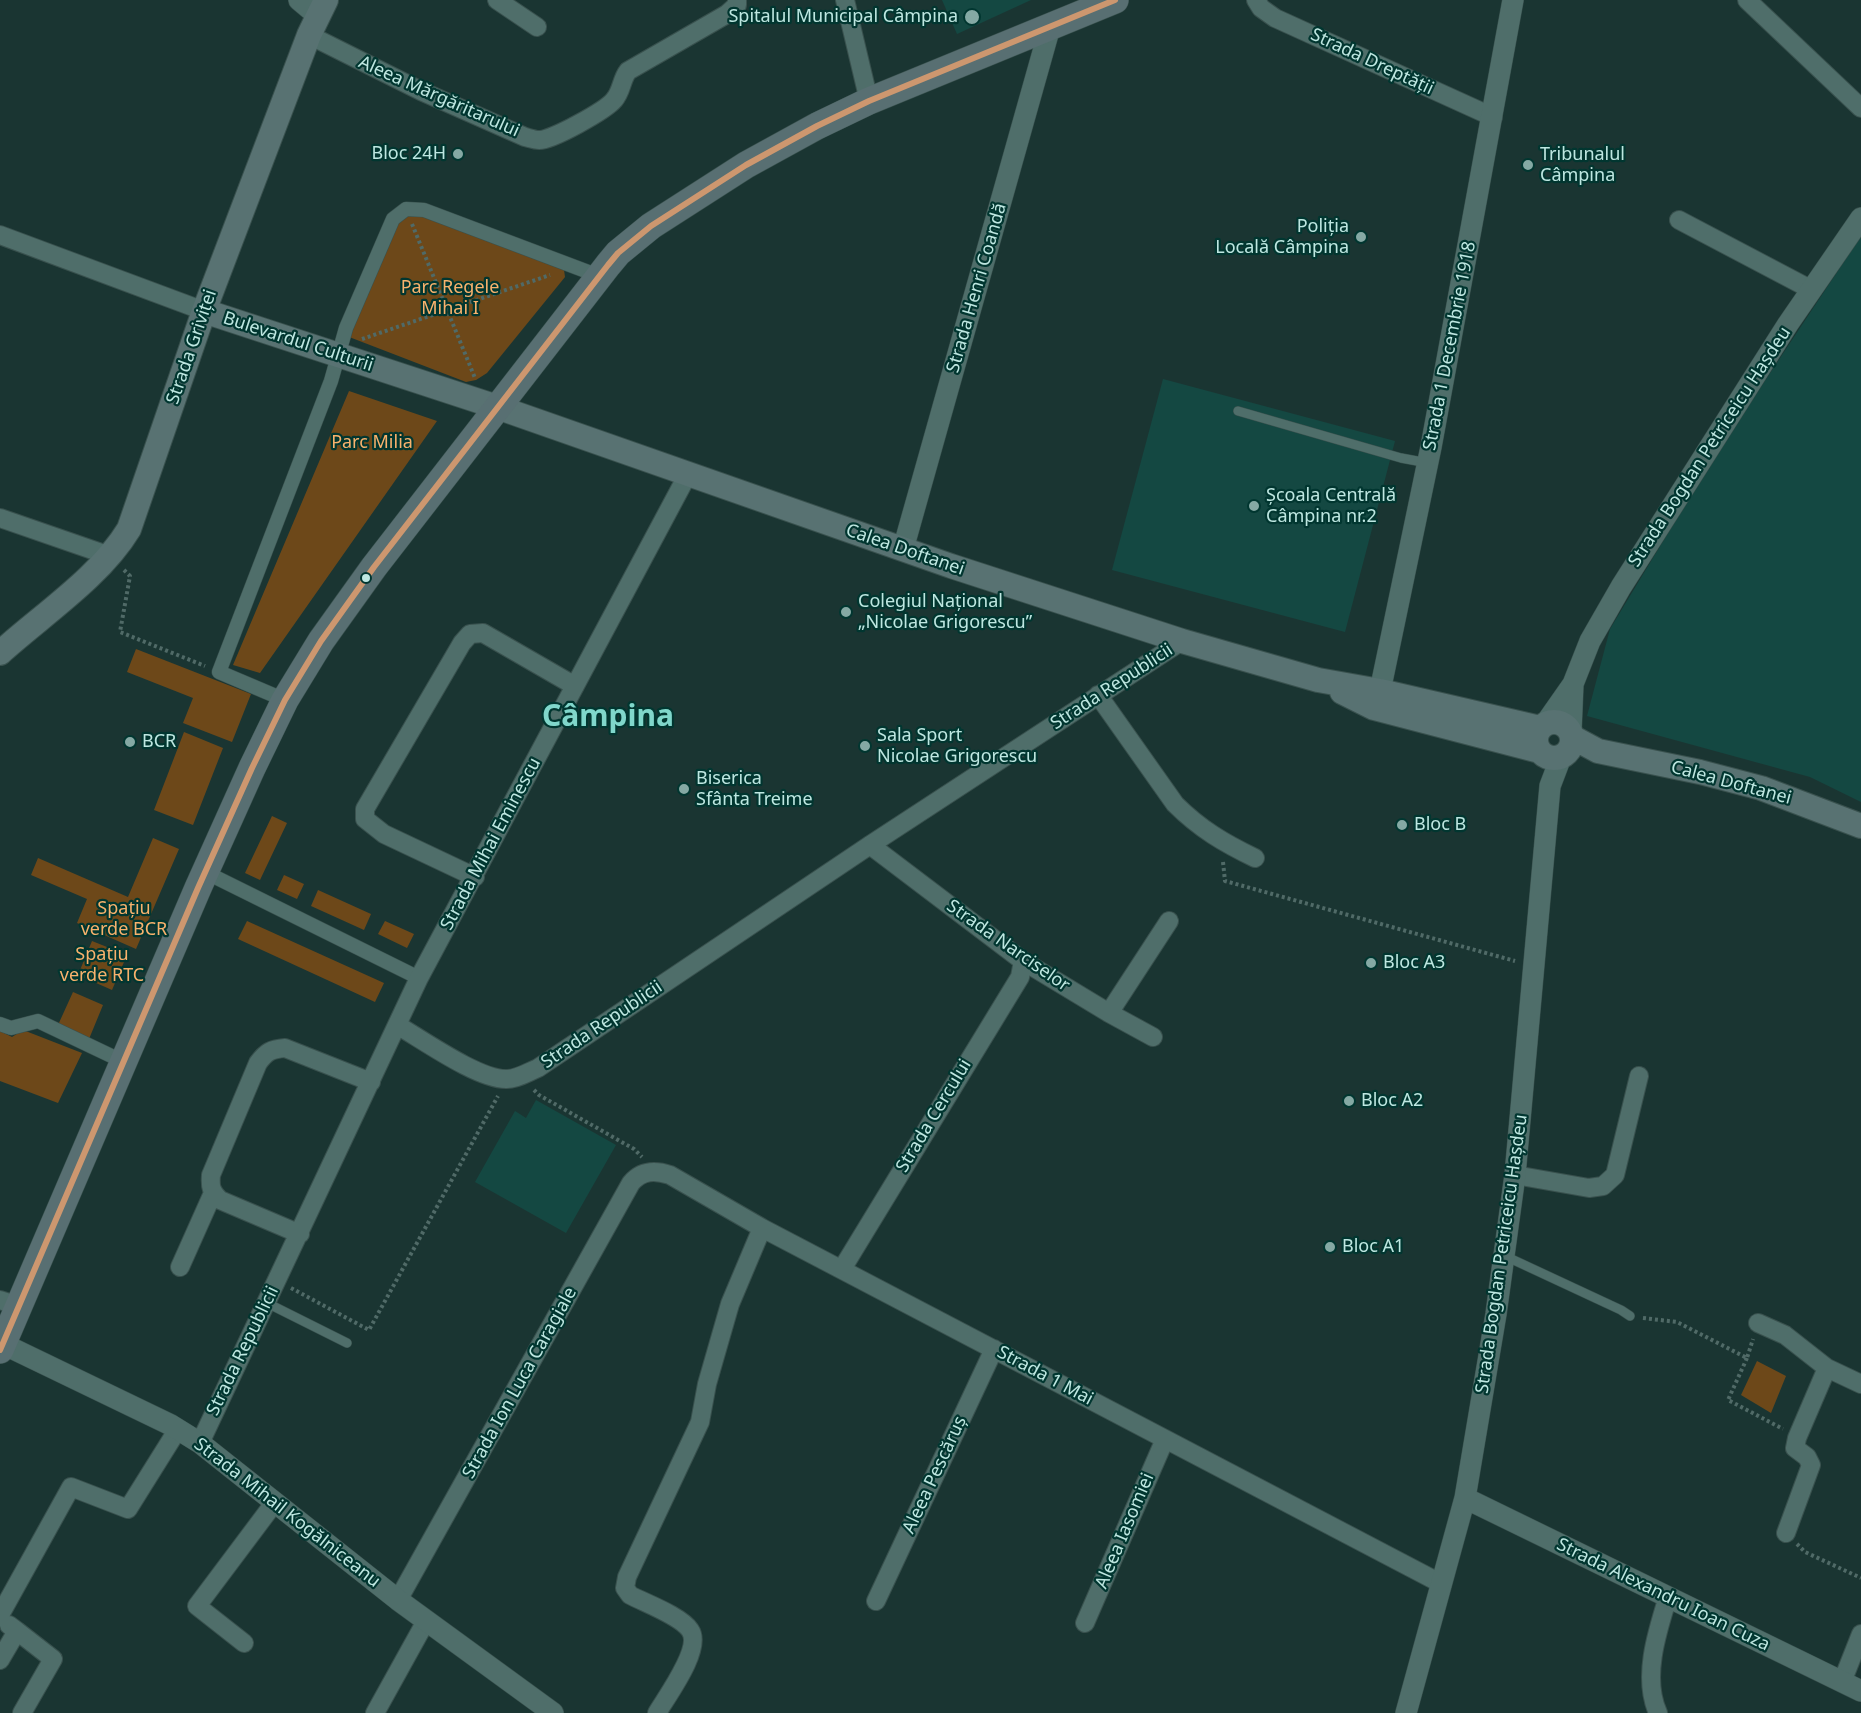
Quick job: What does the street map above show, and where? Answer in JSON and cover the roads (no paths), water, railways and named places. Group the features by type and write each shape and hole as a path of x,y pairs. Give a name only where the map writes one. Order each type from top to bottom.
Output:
{"main road":[{"path":"1,1347 10,1303 122,1061 256,759 285,700 321,641 367,577 599,276 635,239 774,149 869,101 1115,0"},
{"name":"Strada Griviței","path":"0,653 110,556 129,529 204,311 318,17"},
{"name":"Bulevardul Culturii","path":"204,311 497,407"},
{"name":"Calea Doftanei","path":"497,407 903,549 1182,641 1318,680 1380,691 1555,742"},
{"name":"Calea Doftanei","path":"1318,680 1374,708 1700,772 1761,788 1861,826"}],"street":[{"path":"299,0 318,17"},
{"path":"497,0 537,27"},
{"name":"Aleea Mărgăritarului","path":"318,17 421,91 539,140 550,138 605,109 619,93 623,78 628,71 733,10 737,5 737,0"},
{"path":"845,0 869,101"},
{"name":"Strada 1 Decembrie 1918","path":"1380,691 1428,463 1513,0"},
{"path":"1747,0 1861,108"},
{"name":"Strada Dreptății","path":"1259,4 1275,18 1493,117"},
{"name":"Strada Henri Coandă","path":"903,549 1050,27"},
{"path":"285,700 219,672 331,381 346,328 393,219 406,209 424,210 599,276"},
{"name":"Strada Bogdan Petriceicu Hașdeu","path":"1406,1713 1465,1498 1515,1175 1555,742 1572,684 1590,642 1610,605 1812,290 1861,218"},
{"path":"1679,220 1812,290"},
{"name":"Bulevardul Culturii","path":"0,235 204,311"},
{"name":"Strada Mihai Eminescu","path":"398,1025 419,978 475,877 688,474"},
{"path":"0,518 110,556"},
{"path":"475,877 384,834 365,819 364,809 462,643 470,634 483,633 575,686"},
{"name":"Strada Republicii","path":"200,1443 398,1025 470,1068 484,1074 514,1078 548,1061 870,845 1182,641"},
{"path":"1098,695 1155,778 1183,812 1220,841 1255,858"},
{"name":"Strada Narciselor","path":"870,845 1023,961 1153,1037"},
{"path":"205,872 419,978"},
{"path":"1109,1013 1169,921"},
{"name":"Strada Cercului","path":"842,1269 1020,977 1023,961"},
{"path":"0,1023 12,1028 38,1022 122,1061"},
{"path":"300,1234 220,1200 210,1185 211,1175 258,1063 265,1053 274,1048 285,1048 370,1082"},
{"path":"1515,1175 1589,1188 1603,1186 1616,1175 1639,1076"},
{"name":"Strada 1 Mai","path":"653,1172 670,1175 762,1228 1442,1584"},
{"name":"Strada Ion Luca Caragiale","path":"399,1600 631,1183 637,1176 653,1172"},
{"path":"180,1267 213,1192"},
{"path":"657,1713 691,1655 694,1639 690,1629 676,1618 630,1595 626,1588 627,1577 700,1422 706,1384 730,1304 762,1228"},
{"path":"1758,1323 1785,1335 1827,1368 1861,1384"},
{"name":"Strada Mihail Kogălniceanu","path":"1,1347 178,1429 200,1443 426,1621 553,1713"},
{"name":"Aleea Pescăruș","path":"876,1601 994,1349"},
{"path":"1786,1533 1811,1465 1807,1457 1796,1448 1797,1438 1827,1368"},
{"path":"22,1713 53,1659 0,1617 71,1487 128,1509 178,1429"},
{"name":"Aleea Iasomiei","path":"1085,1623 1165,1438"},
{"name":"Strada Alexandru Ioan Cuza","path":"1465,1498 1852,1686"},
{"path":"244,1643 197,1606 275,1502"},
{"path":"1658,1713 1652,1700 1651,1672 1660,1621 1668,1597"},
{"path":"375,1713 426,1621"},
{"path":"0,1660 17,1630"},
{"path":"1852,1686 1861,1634"}],"lane":[{"path":"1238,411 1401,458 1428,463"},
{"path":"1504,1256 1630,1316"},
{"path":"267,1304 347,1343"}],"place":[{"name":"Spitalul Municipal Câmpina","path":"972,17"},
{"name":"Bloc 24H","path":"458,154"},
{"name":"Tribunalul Câmpina","path":"1528,165"},
{"name":"Poliția Locală Câmpina","path":"1361,237"},
{"name":"Școala Centrală Câmpina nr.2","path":"1254,506"},
{"name":"Colegiul Național „Nicolae Grigorescu”","path":"846,612"},
{"name":"BCR","path":"130,742"},
{"name":"Sala Sport Nicolae Grigorescu","path":"865,746"},
{"name":"Biserica Sfânta Treime","path":"684,789"},
{"name":"Bloc B","path":"1402,825"},
{"name":"Bloc A3","path":"1371,963"},
{"name":"Bloc A2","path":"1349,1101"},
{"name":"Bloc A1","path":"1330,1247"}],"district":[{"name":"Câmpina","path":"608,717"}],"park label":[{"name":"Parc Regele Mihai I","path":"450,298"},
{"name":"Parc Milia","path":"372,443"},
{"name":"Spațiu verde BCR","path":"124,919"},
{"name":"Spațiu verde RTC","path":"102,965"}]}
